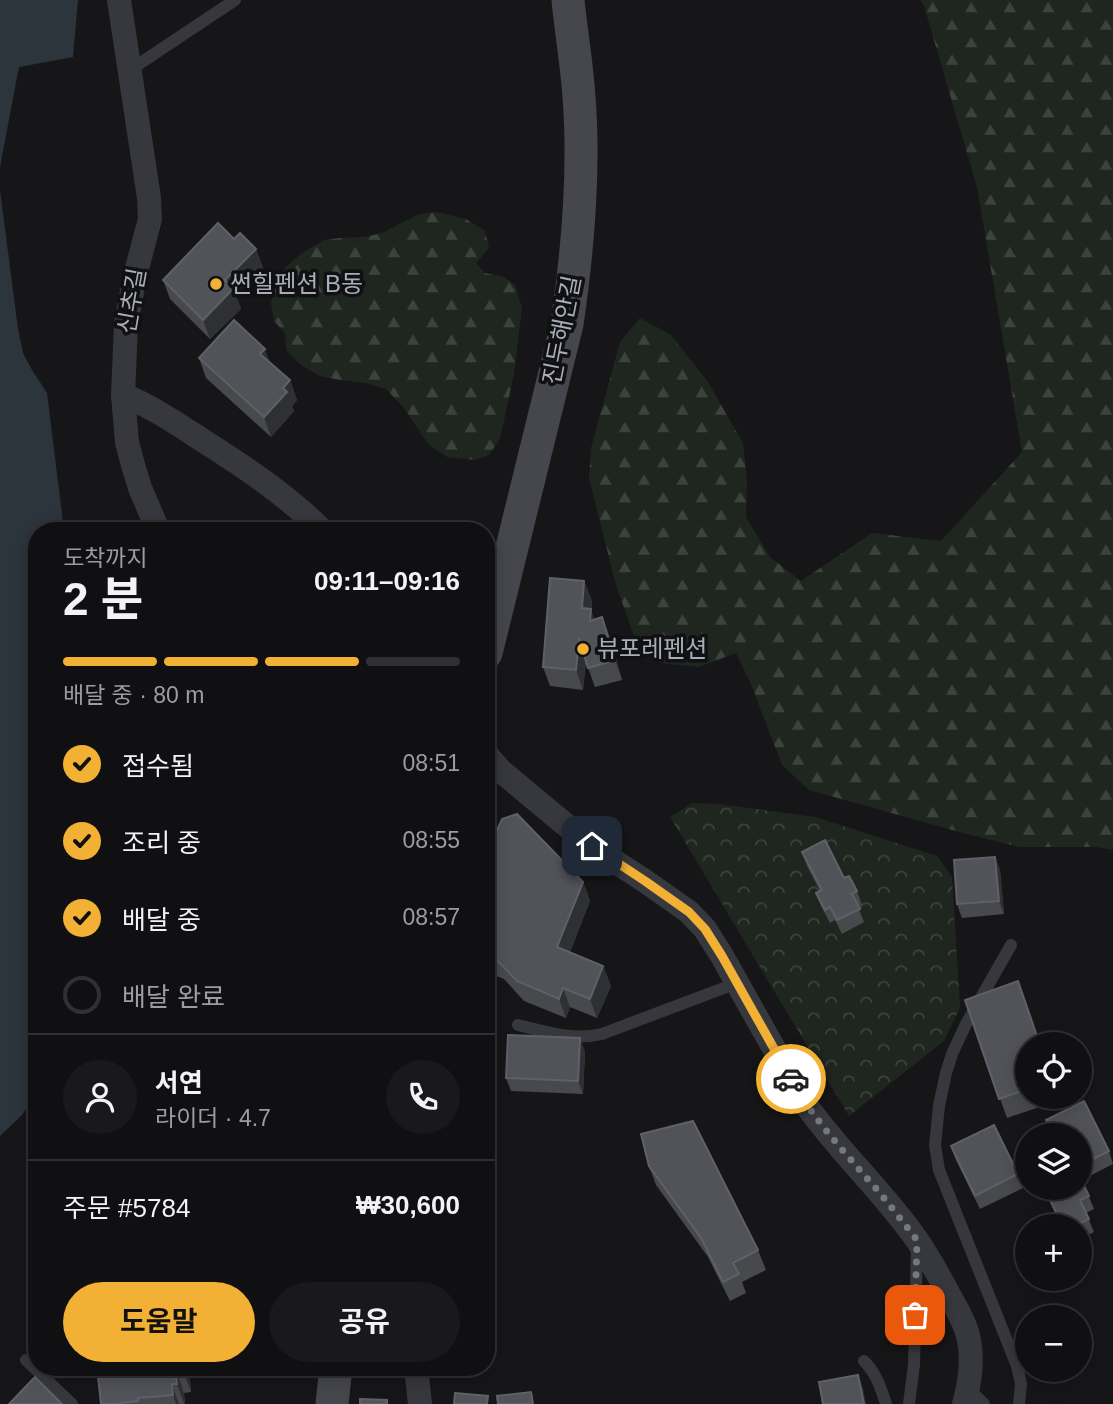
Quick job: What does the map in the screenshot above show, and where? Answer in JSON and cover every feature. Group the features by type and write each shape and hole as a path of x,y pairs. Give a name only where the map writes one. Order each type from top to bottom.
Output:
{"street":[{"name":"신추길","path":"119,0 150,219 125,324 122,395 127,442 140,488 155,522"},
{"name":"진두해안길","path":"495,616 567,324 573,282 579,227 581,145 579,97 568,0"},
{"path":"122,395 141,402 236,461 314,522"},
{"path":"495,764 592,846 689,912 705,929 804,1102 820,1125 917,1240 957,1310 968,1338 972,1399"},
{"path":"332,1404 334,1376"},
{"path":"417,1376 420,1404"}],"lane":[{"path":"130,70 235,0"},
{"path":"1011,945 952,1054 939,1106 935,1145 939,1170 1017,1366 1021,1384 1019,1404"},
{"path":"518,1026 569,1037 589,1038 737,983"},
{"path":"909,1404 914,1365 917,1240"},
{"path":"864,1361 871,1368 886,1404"},
{"path":"43,1376 72,1404"}],"green space":[{"path":"920,0 1113,0 1113,850 1097,847 1020,847 809,790 782,765 736,653 699,667 661,663 635,639 616,585 589,478 591,448 620,342 640,318 671,335 708,382 743,443 747,480 746,517 770,557 801,581 872,533 941,541 1022,452 977,187"},
{"path":"437,212 466,219 485,231 489,248 476,263 485,273 504,277 515,285 522,308 514,374 500,439 489,455 475,460 447,457 428,444 404,408 386,389 320,376 301,365 286,350 285,333 274,321 271,303 286,267 302,253 324,240 382,233 419,214"},
{"path":"692,803 815,817 937,856 952,877 960,1008 944,1041 849,1116 670,817"}],"shaded area":[{"path":"0,0 78,0 73,57 19,67 0,167"},
{"path":"0,190 23,353 47,393 63,522 28,522 28,1106 0,1136"}],"building":[{"path":"218,223 234,239 240,233 256,249 225,280 233,289 203,320 163,280"},
{"name":"썬힐펜션 B동","path":"234,320 265,349 260,354 290,380 283,388 287,392 264,417 199,358"},
{"name":"뷰포레펜션","path":"550,578 584,581 582,608 591,609 590,621 602,617 615,660 588,668 579,638 576,670 543,667"},
{"path":"517,814 583,882 557,947 603,966 590,999 563,988 559,999 517,981 495,959 495,835 502,819"},
{"path":"825,840 844,878 849,876 857,891 852,894 860,909 837,920 830,907 825,910 816,893 822,890 802,852"},
{"path":"995,857 999,901 957,904 954,860"},
{"path":"1018,981 1036,1032 1015,1032 1015,1093 999,1099 965,1000"},
{"path":"508,1035 580,1038 578,1081 506,1078"},
{"path":"1068,1109 1088,1109 1109,1151 1092,1160 1092,1123 1048,1123 1046,1120"},
{"path":"693,1121 758,1250 733,1263 739,1274 723,1282 701,1238 649,1166 641,1134"},
{"path":"994,1125 1015,1168 1015,1176 975,1196 951,1146"},
{"path":"1050,1200 1080,1200 1087,1214 1057,1214"},
{"path":"858,1375 864,1404 823,1404 819,1382"},
{"path":"98,1376 176,1376 177,1384 172,1384 173,1395 138,1398 138,1401 120,1404 101,1404"},
{"path":"35,1377 62,1404 9,1404"},
{"path":"531,1392 533,1404 498,1404 497,1396"},
{"path":"455,1393 488,1396 487,1404 454,1404"},
{"path":"360,1399 387,1400 387,1404 360,1404"}],"way so far":[{"path":"791,1079 820,1125 917,1240 915,1315"}],"place":[{"name":"썬힐펜션 B동","path":"216,284"},
{"name":"뷰포레펜션","path":"583,649"}],"route":[{"path":"592,846 689,912 705,929 791,1079"}]}
